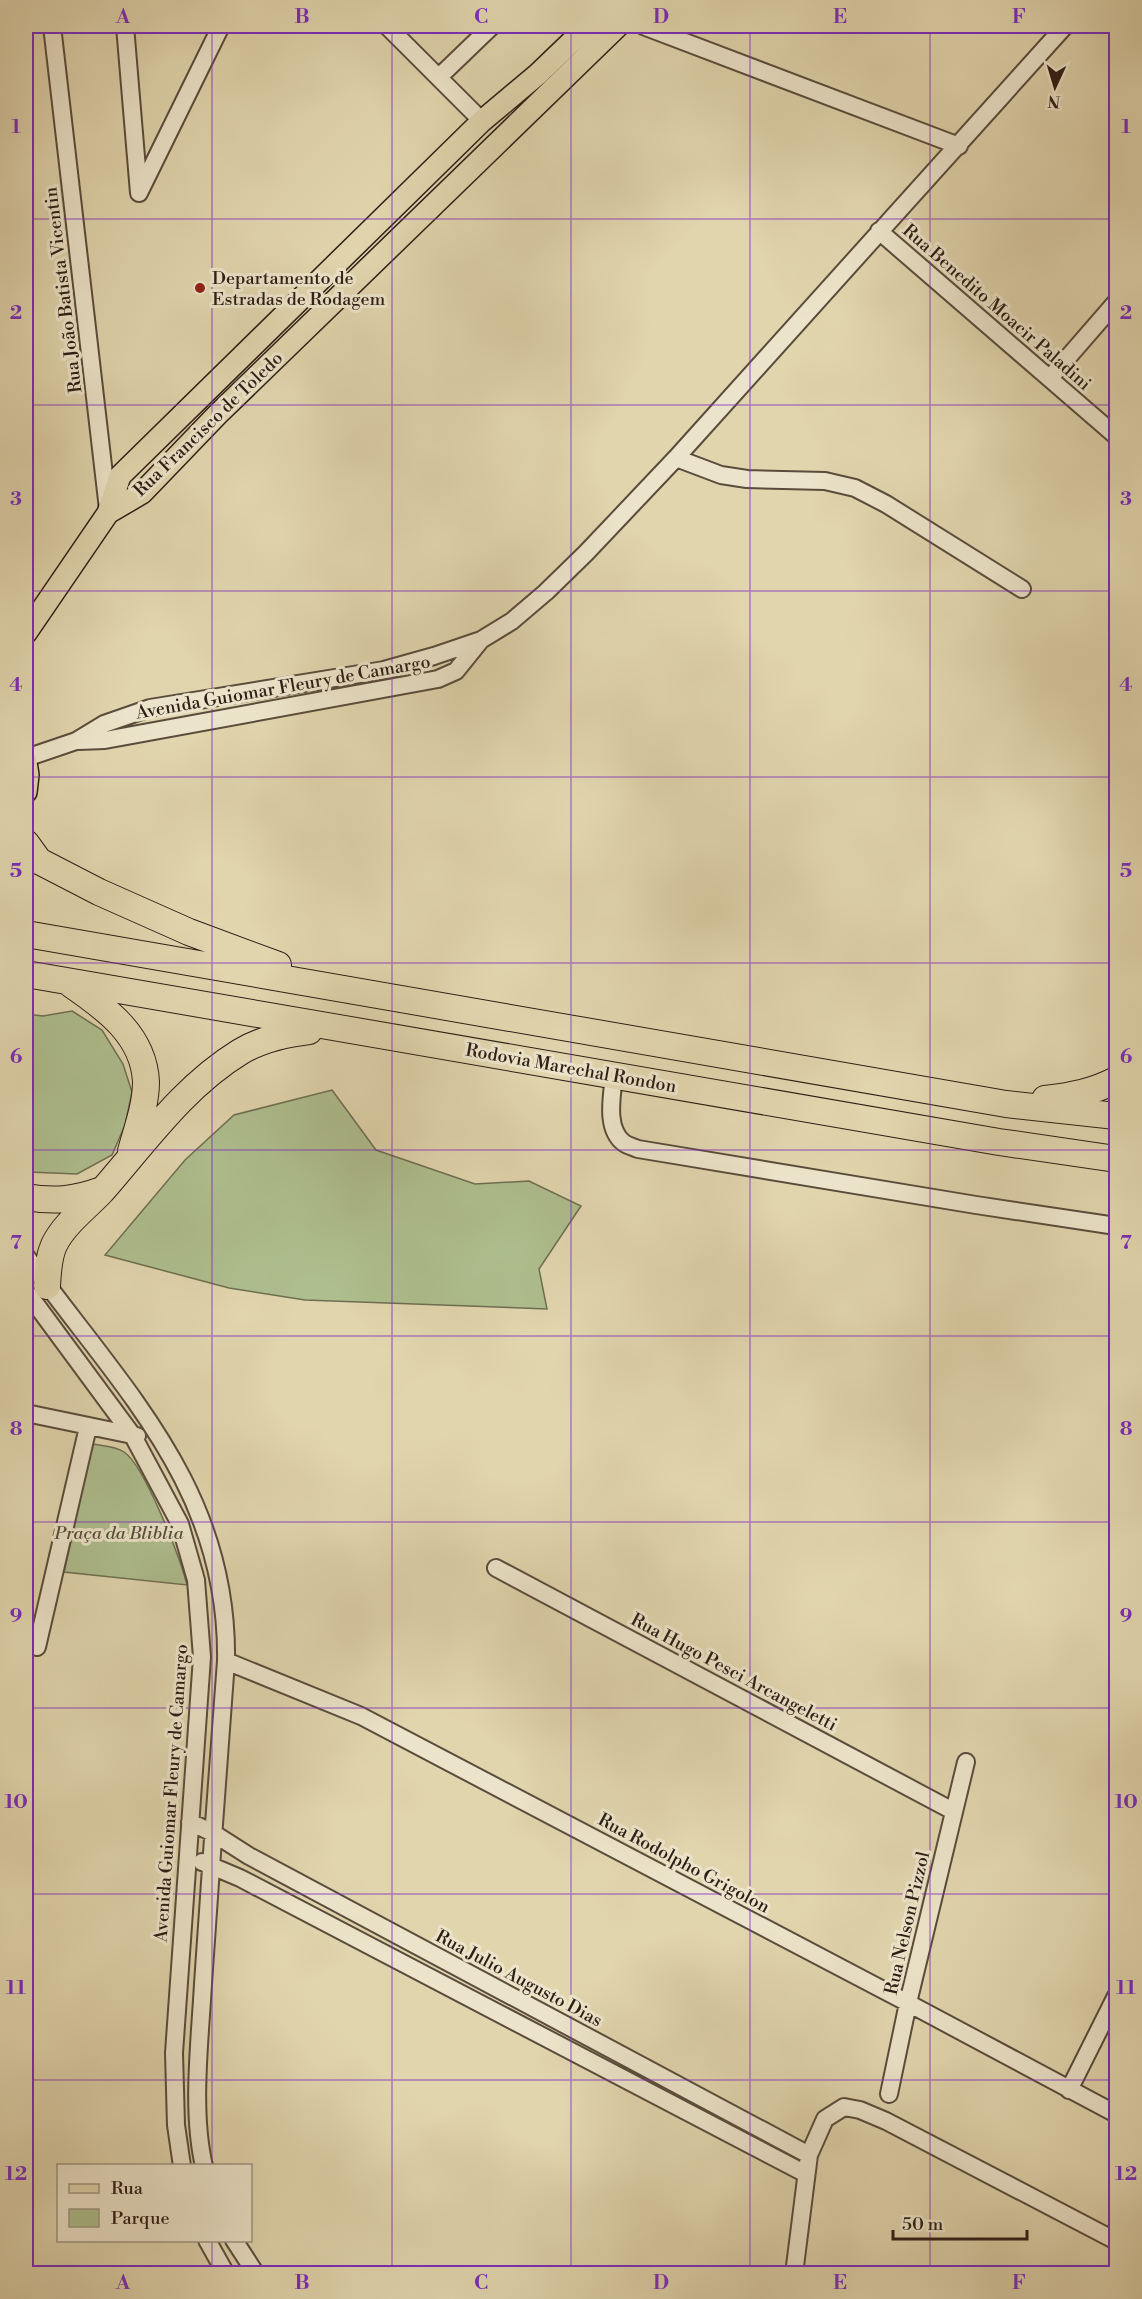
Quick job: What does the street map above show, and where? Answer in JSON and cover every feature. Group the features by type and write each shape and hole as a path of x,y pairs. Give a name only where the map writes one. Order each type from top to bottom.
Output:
{"highway":[{"path":"26,843 39,861 99,892 189,932 335,986"},
{"path":"26,934 1006,1104 1116,1116"},
{"name":"Rodovia Marechal Rondon","path":"26,975 999,1142 1116,1159"},
{"path":"67,982 114,1016 128,1032 139,1054 146,1081 143,1107 129,1157"},
{"path":"36,1288 53,1246 62,1232 182,1098 212,1071 241,1051 276,1036 334,1027"},
{"path":"1006,1104 1079,1095 1100,1089 1116,1080"},
{"path":"26,1197 62,1200 81,1198 102,1190"}],"main road":[{"name":"Rua Francisco de Toledo","path":"108,513 120,476 482,120 538,74 588,26"},
{"name":"Rua Francisco de Toledo","path":"108,513 142,493 225,406 618,26"},
{"path":"26,633 108,513"},
{"path":"26,760 28,776 26,792"}],"street":[{"name":"Rua João Batista Vicentin","path":"52,26 108,513"},
{"path":"124,26 139,193 221,26"},
{"path":"387,26 482,120"},
{"path":"440,77 492,26"},
{"path":"643,26 958,146"},
{"path":"26,760 76,741 104,724 150,708 384,670 481,640 512,621 546,592 676,458 1065,26"},
{"name":"Rua Benedito Moacir Paladini","path":"879,231 1116,436"},
{"path":"1050,378 1116,302"},
{"path":"676,458 721,475 747,479 825,481 855,488 886,504 1022,589"},
{"name":"Avenida Guiomar Fleury de Camargo","path":"76,741 105,740 438,679 456,671 481,640"},
{"path":"306,683 310,703"},
{"path":"235,695 239,715"},
{"path":"614,1076 611,1109 616,1134 625,1143 638,1149 976,1206 1116,1226"},
{"path":"26,1256 36,1288 70,1314 159,1436 184,1478 204,1523 219,1574 227,1632 199,2059 198,2122 204,2164"},
{"name":"Avenida Guiomar Fleury de Camargo","path":"36,1288 133,1436 180,1524 196,1581 202,1657 174,2053 176,2124 182,2164"},
{"path":"26,1413 133,1436 159,1436"},
{"path":"37,1647 88,1427"},
{"name":"Rua Hugo Pesci Arcangeletti","path":"496,1568 953,1811"},
{"name":"Rua Rodolpho Grigolon","path":"226,1661 361,1716 1116,2114"},
{"name":"Rua Nelson Pizzol","path":"889,2094 908,2003 966,1762"},
{"name":"Rua Julio Augusto Dias","path":"190,1822 213,1833 249,1856 809,2155"},
{"path":"188,1858 211,1864 806,2174"},
{"path":"1069,2090 1116,1996"},
{"path":"796,2272 809,2155 825,2119 844,2107 860,2110 886,2121 1116,2241"},
{"path":"208,2242 226,2274"},
{"path":"235,2242 256,2274"}],"green space":[{"path":"72,1011 102,1030 123,1064 132,1092 125,1125 112,1155 77,1174 28,1172 26,1170 26,1014 43,1016"},
{"path":"332,1090 376,1150 475,1184 529,1181 581,1206 539,1269 547,1309 305,1300 229,1288 105,1255 185,1160 234,1115"},
{"name":"Praça da Bliblia","path":"92,1444 109,1446 124,1452 142,1475 161,1514 187,1585 64,1572"}],"place":[{"name":"Departamento de Estradas de Rodagem","path":"200,288"}]}
